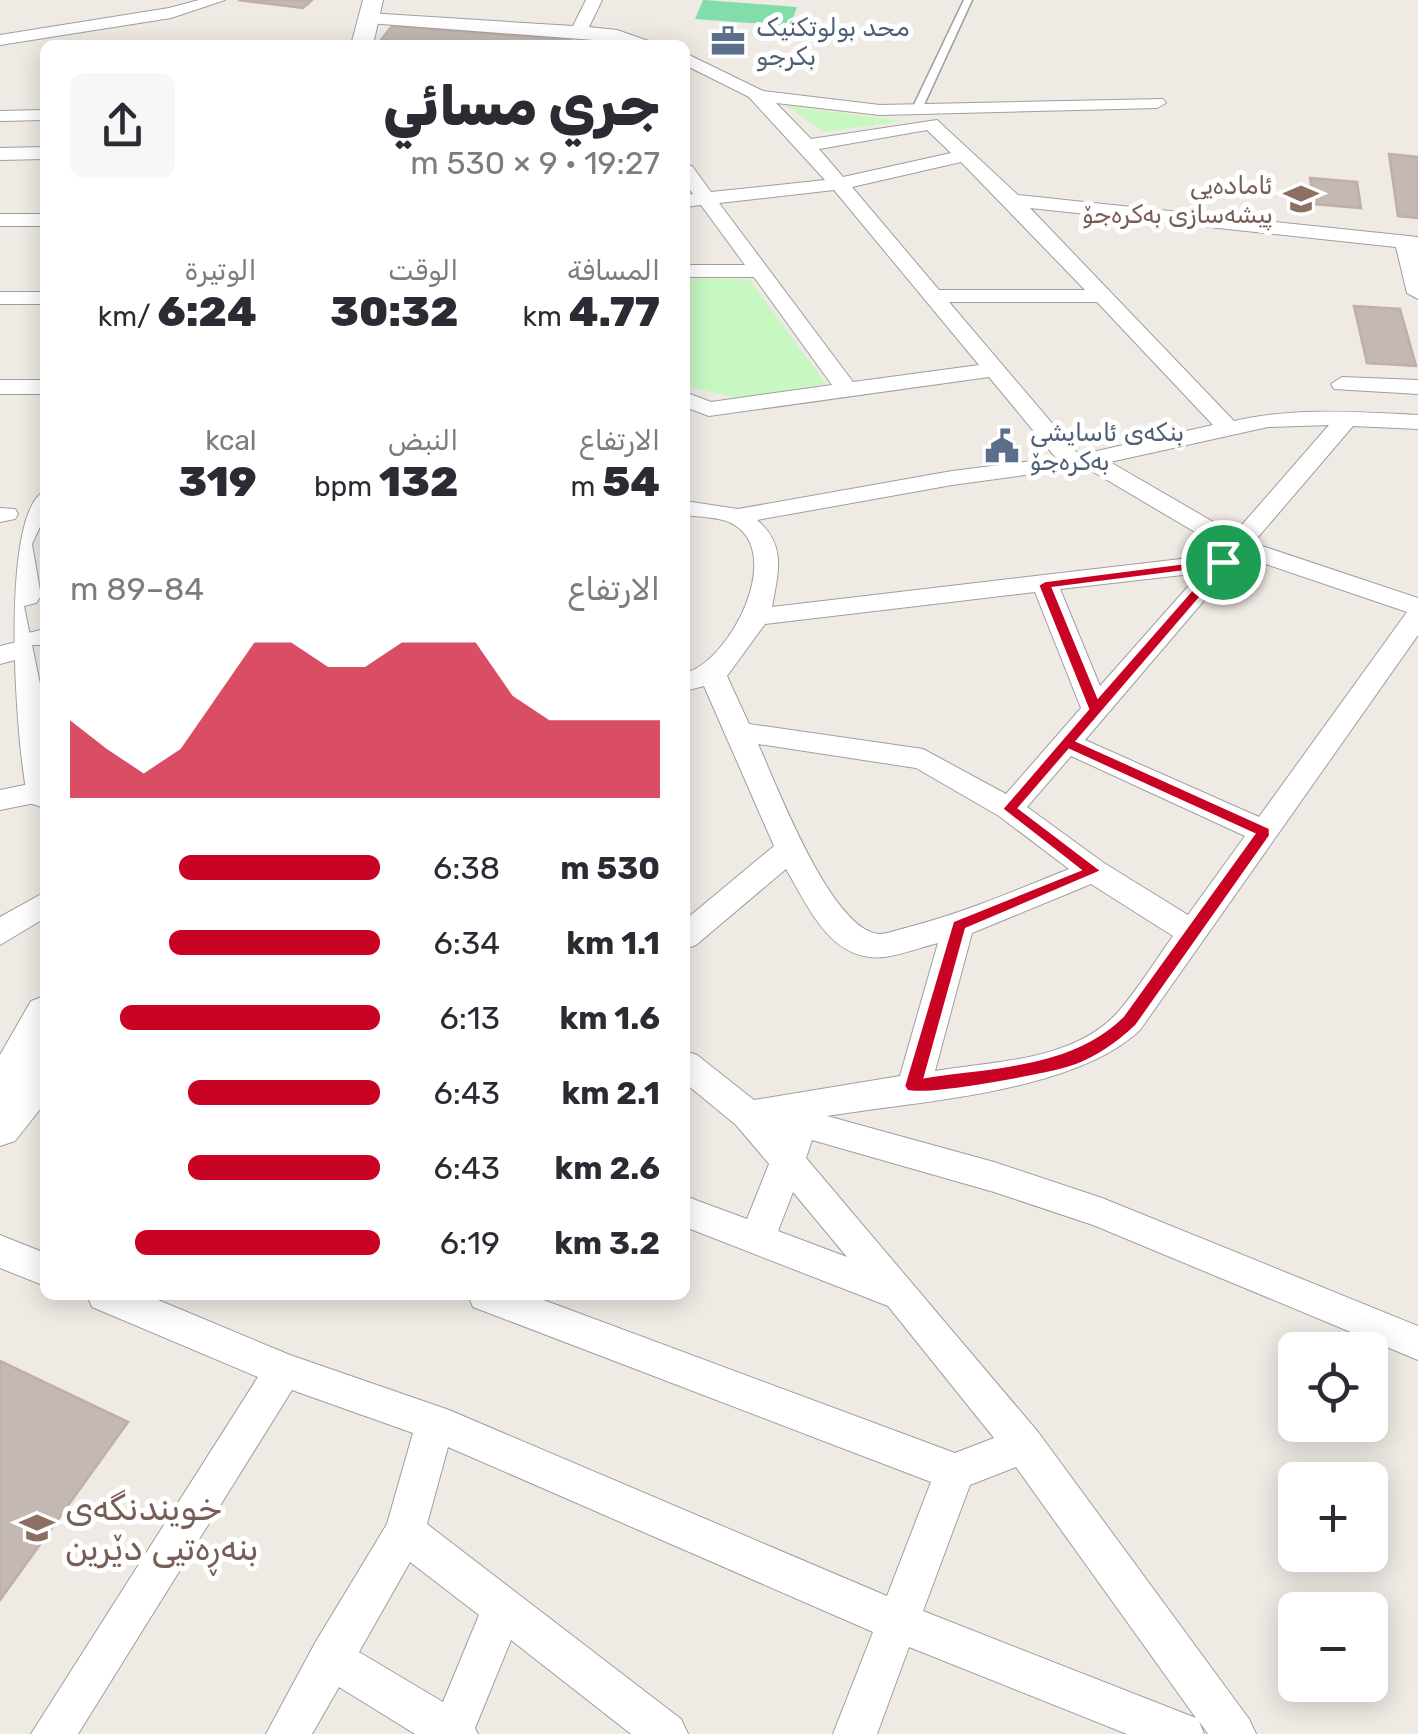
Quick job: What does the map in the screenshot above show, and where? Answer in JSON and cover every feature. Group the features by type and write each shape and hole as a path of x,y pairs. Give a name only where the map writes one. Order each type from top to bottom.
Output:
{"street":[{"path":"0,40 171,13 217,0"},
{"path":"586,38 594,0"},
{"path":"366,6 586,38 610,34 632,40"},
{"path":"350,40 366,6"},
{"path":"363,40 366,6"},
{"path":"690,60 736,81 758,96 807,145 997,370 1080,461 1230,554 1418,607"},
{"path":"758,96 880,110 1157,102"},
{"path":"0,116 40,115"},
{"path":"807,145 930,124 1012,200 1227,427"},
{"path":"0,154 40,154"},
{"path":"690,201 839,184 964,156"},
{"path":"690,176 849,392"},
{"path":"1012,200 1411,242 1418,293"},
{"path":"0,220 40,220"},
{"path":"690,271 762,271"},
{"path":"936,296 1103,296"},
{"path":"0,298 40,298"},
{"path":"690,401 708,408 997,370"},
{"path":"1342,384 1418,387"},
{"path":"1,398 35,387"},
{"path":"690,427 708,408"},
{"path":"690,509 738,516 952,478 1080,461 1227,427 1300,418 1418,422"},
{"path":"1010,809 1347,418"},
{"path":"0,558 3,514 40,484"},
{"path":"40,505 23,521 15,536 14,553 40,749"},
{"path":"738,516 758,534 768,556 757,617 699,679 738,732 790,849 838,928 855,940 881,946 958,926 1094,871"},
{"path":"757,617 1045,585 1230,554"},
{"path":"0,568 29,651"},
{"path":"1045,585 1096,710"},
{"path":"756,1241 799,1128 914,1086 1046,1066 1091,1050 1130,1021 1418,616"},
{"path":"738,732 922,759 1010,809 1094,871 1190,932"},
{"path":"1067,743 1264,832"},
{"path":"0,800 40,794"},
{"path":"690,933 790,849"},
{"path":"0,934 40,906"},
{"path":"914,1086 958,926"},
{"path":"0,1128 32,1081 28,1047 40,1022"},
{"path":"690,1068 748,1115 994,1176 1102,1214 1418,1342"},
{"path":"799,1128 901,1294 1024,1446 1234,1734"},
{"path":"690,1214 901,1294"},
{"path":"0,1251 40,1268"},
{"path":"117,1300 284,1370 435,1423 899,1622 1182,1734"},
{"path":"499,1300 955,1472 1024,1446"},
{"path":"53,1734 284,1370"},
{"path":"288,1734 405,1532 435,1423"},
{"path":"855,1734 955,1472"},
{"path":"405,1532 666,1734"},
{"path":"330,1658 455,1732 502,1610"}],"lane":[{"path":"917,110 968,0"}],"green space":[{"path":"703,0 797,7 790,26 695,19"},
{"path":"787,106 903,121 825,132"},
{"path":"690,279 749,279 826,384 737,398 690,387"}],"building":[{"path":"238,0 312,0 303,8"},
{"path":"392,26 570,40 381,40"},
{"path":"1389,154 1418,157 1418,218 1398,216"},
{"path":"1310,178 1357,182 1361,208 1314,204"},
{"path":"1354,306 1400,309 1416,366 1367,363"},
{"name":"خویندنگەی بنەڕەتیی دێرین","path":"0,1361 128,1422 0,1600"}],"place":[{"name":"محد بولوتکنیک بکرجو","path":"728,41"},
{"name":"ئامادەیی پیشەسازی بەکرەجۆ","path":"1301,199"},
{"name":"بنکەی ئاسایشی بەکرەجۆ","path":"1002,446"},
{"name":"خویندنگەی بنەڕەتیی دێرین","path":"37,1528"}],"route":[{"path":"1223,562 1045,585 1096,710 1067,743 1264,832 1130,1021 1111,1039 1072,1059 1046,1066 914,1086 958,926 1094,871 1010,809 1096,710 1223,562"}]}
